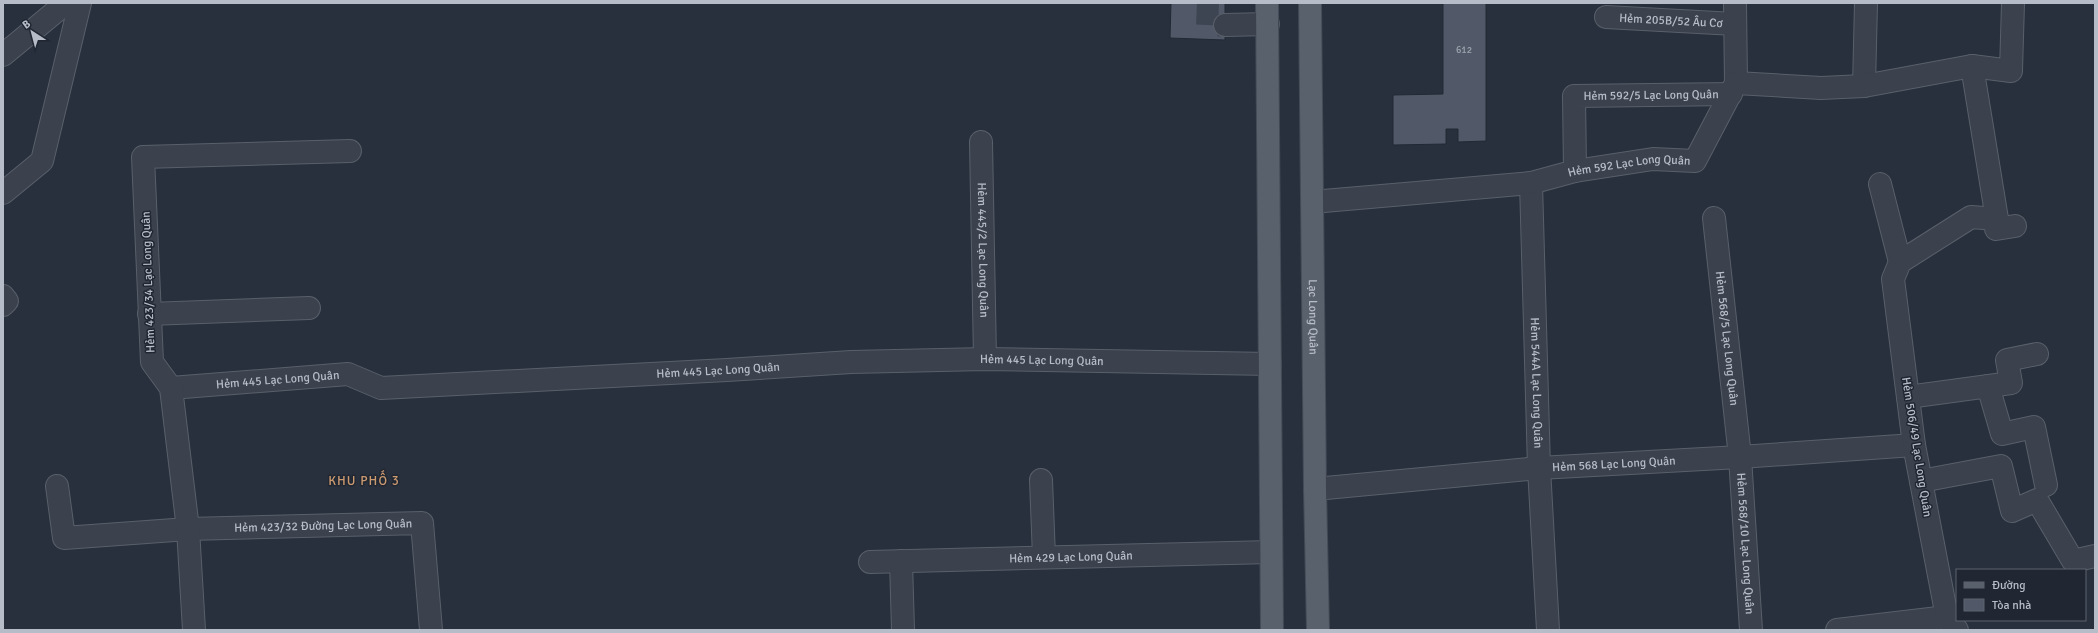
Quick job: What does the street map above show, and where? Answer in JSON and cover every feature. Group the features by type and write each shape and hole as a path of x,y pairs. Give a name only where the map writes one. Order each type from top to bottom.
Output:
{"main road":[{"path":"1267,3 1272,630"},
{"name":"Lạc Long Quân","path":"1310,3 1315,489 1318,630"}],"street":[{"path":"3,55 66,3"},
{"path":"3,193 42,161 80,3"},
{"path":"1864,86 1866,3"},
{"path":"1735,13 1733,88 1821,88 1864,86 1972,66 2011,71 2013,3"},
{"name":"Hẻm 205B/52 Âu Cơ","path":"1606,17 1735,13"},
{"path":"1225,25 1268,24"},
{"path":"1880,184 1900,262 1971,217 2006,222 1972,66"},
{"name":"Hẻm 592 Lạc Long Quân","path":"1312,202 1531,183 1575,170 1653,159 1695,161 1733,88"},
{"name":"Hẻm 592/5 Lạc Long Quân","path":"1575,170 1574,96 1733,88"},
{"name":"Hẻm 445/2 Lạc Long Quân","path":"981,142 985,359"},
{"name":"Hẻm 423/34 Lạc Long Quân","path":"194,630 188,529 171,388 152,362 143,156 350,151"},
{"name":"Hẻm 544A Lạc Long Quân","path":"1531,183 1539,468 1548,630"},
{"name":"Hẻm 568/5 Lạc Long Quân","path":"1714,218 1740,457"},
{"name":"Hẻm 506/49 Lạc Long Quân","path":"1900,262 1893,279 1914,445 1952,623"},
{"path":"3,296 7,301 3,305"},
{"path":"149,314 308,308"},
{"path":"1908,397 2011,383 2007,360 2037,354"},
{"name":"Hẻm 445 Lạc Long Quân","path":"171,388 348,374 381,388 851,362 985,359 1270,364"},
{"path":"1988,386 2002,434 2034,426 2046,485"},
{"name":"Hẻm 568 Lạc Long Quân","path":"1315,489 1539,468 1740,457 1914,445"},
{"name":"Hẻm 568/10 Lạc Long Quân","path":"1740,457 1751,630"},
{"path":"1921,481 2001,466 2012,511 2037,500 2073,561 2095,556"},
{"path":"1041,480 1044,557"},
{"path":"57,486 64,538 188,529"},
{"name":"Hẻm 423/32 Đường Lạc Long Quân","path":"188,529 422,523 431,630"},
{"name":"Hẻm 429 Lạc Long Quân","path":"870,562 1271,552"},
{"path":"901,561 903,630"},
{"path":"1837,630 1952,623"}],"building":[{"path":"1171,3 1225,3 1225,40 1170,38"},
{"path":"1443,3 1486,3 1486,141 1458,142 1458,129 1446,129 1446,144 1393,145 1393,95 1443,94"}],"tunnel":[{"path":"1208,3 1207,26 1225,25"}],"district":[{"name":"KHU PHỐ 3","path":"364,480"}]}
